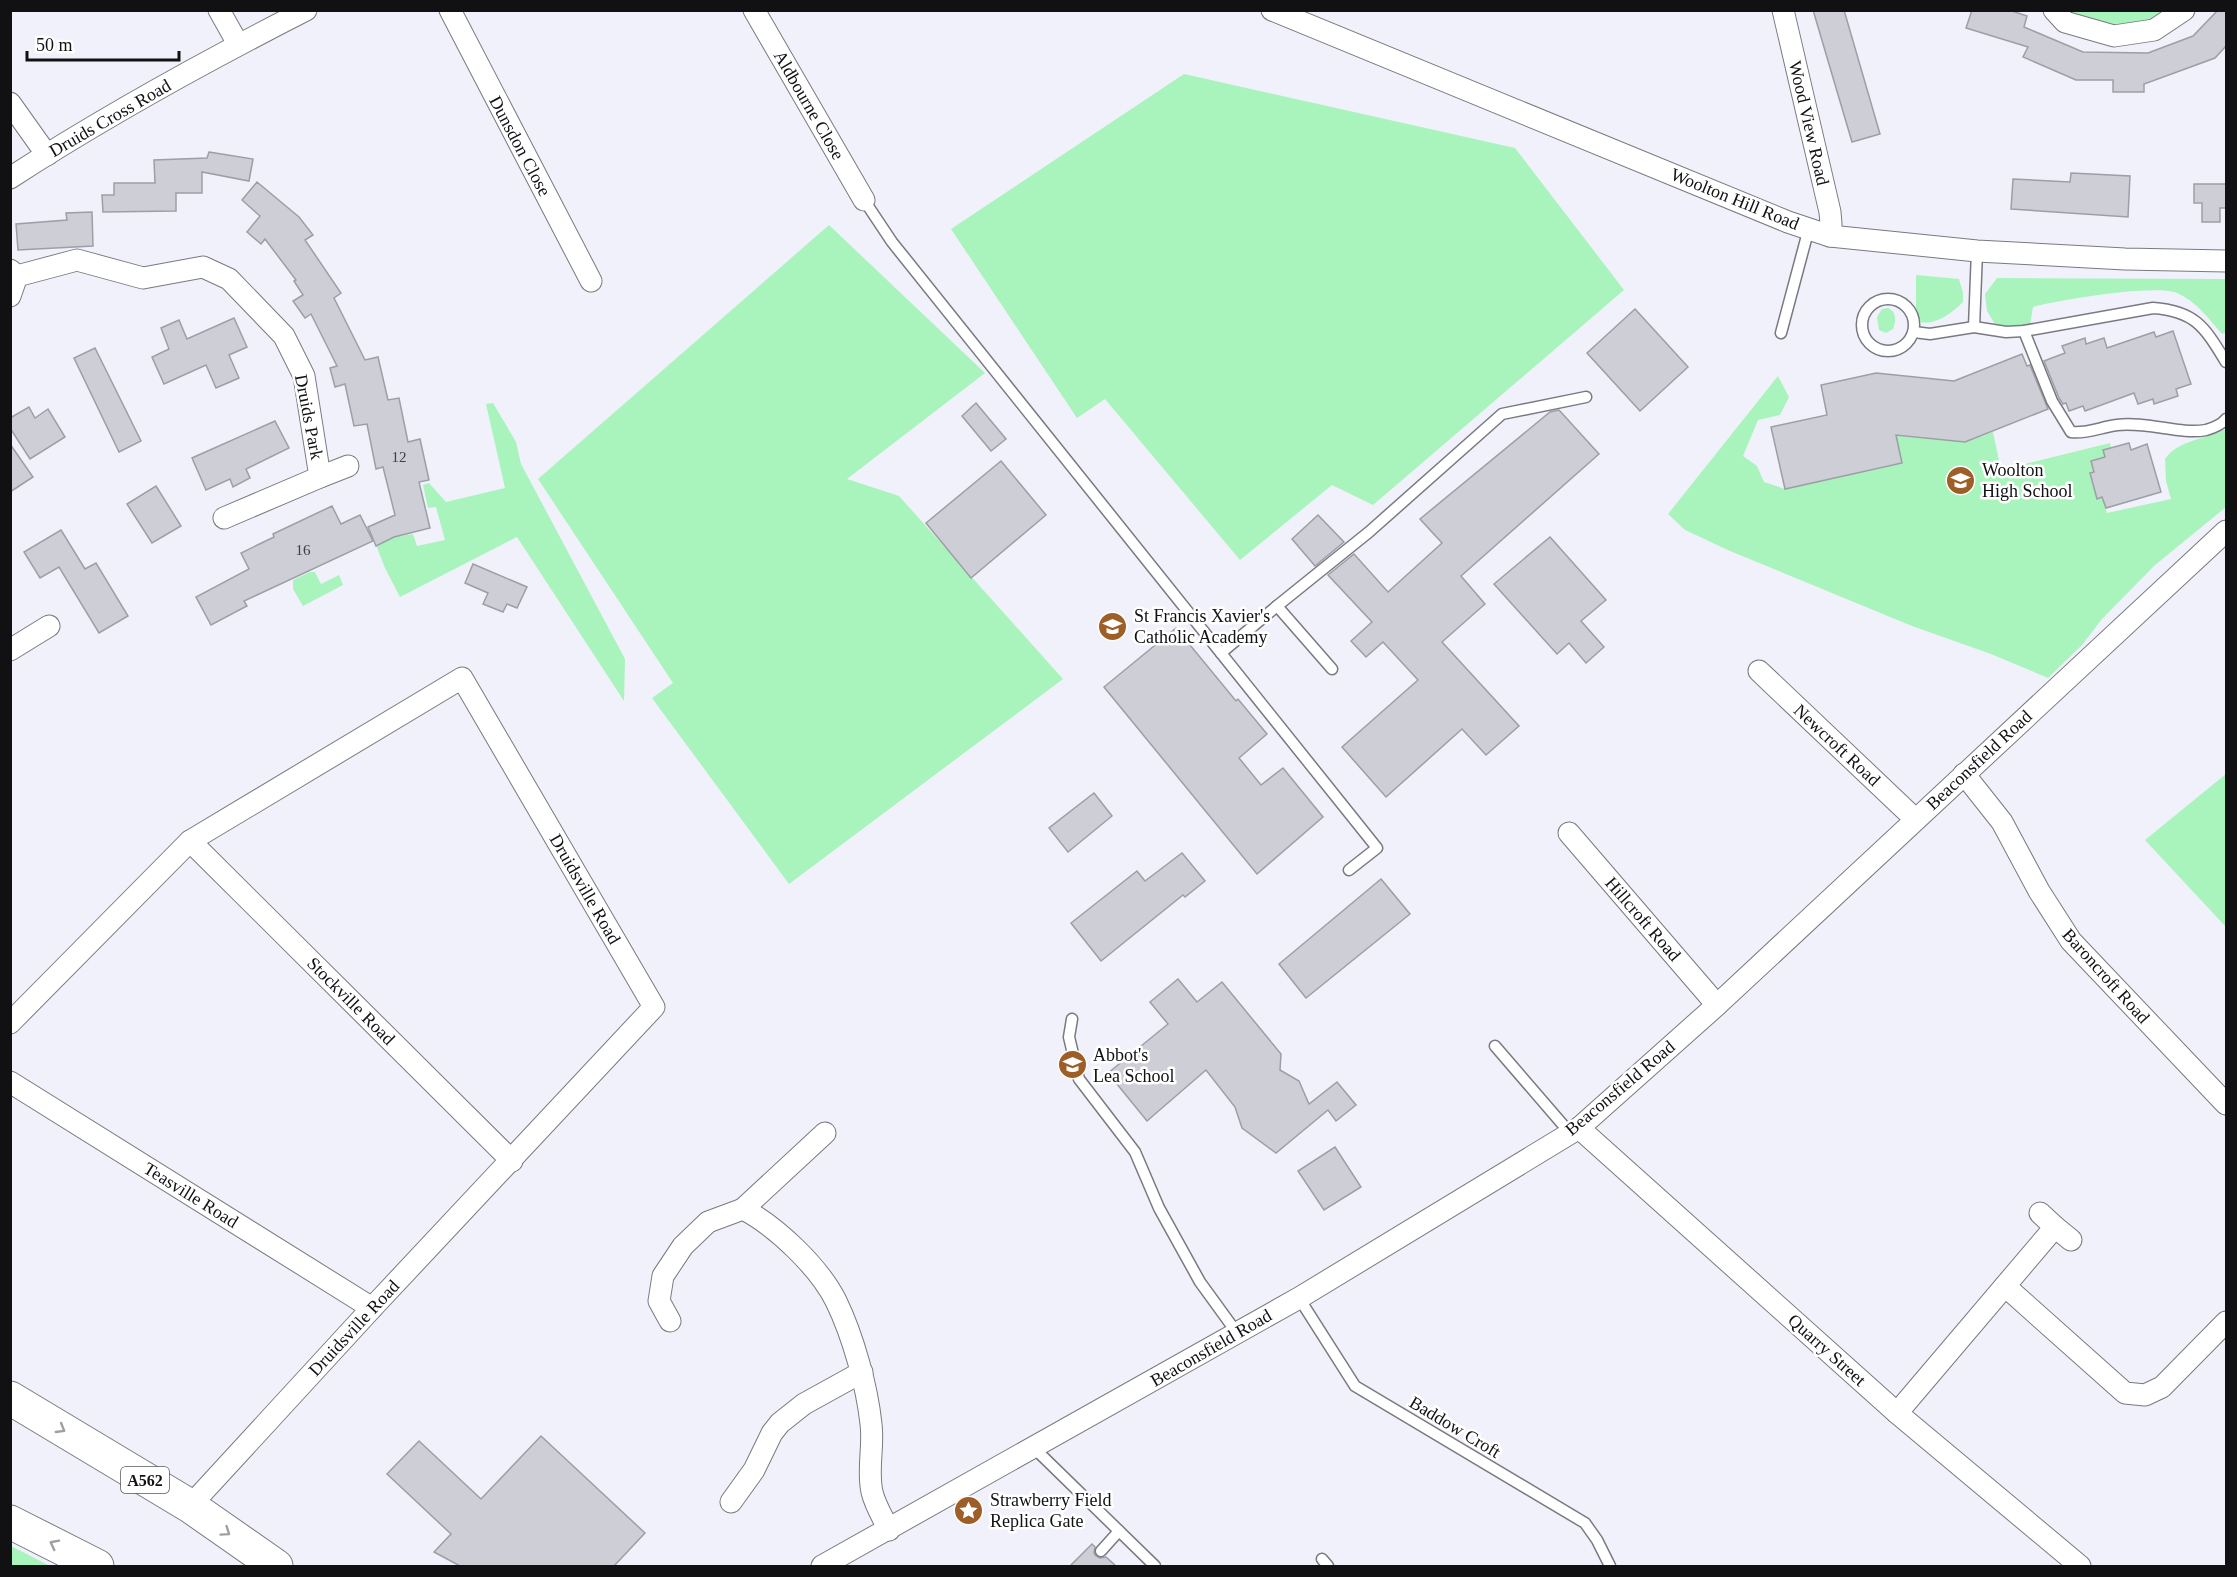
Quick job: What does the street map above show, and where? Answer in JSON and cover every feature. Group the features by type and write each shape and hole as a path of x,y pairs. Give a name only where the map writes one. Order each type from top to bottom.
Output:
{"highway":[{"name":"A562","path":"10,1398 190,1506 276,1566"},
{"path":"10,1522 97,1566"}],"street":[{"path":"219,10 238,45"},
{"name":"Druids Cross Road","path":"10,178 238,45 306,10"},
{"name":"Dunsdon Close","path":"450,10 591,281"},
{"name":"Aldbourne Close","path":"754,10 864,200"},
{"name":"Woolton Hill Road","path":"1272,10 1737,201 1830,236 1977,251 2134,260 2226,261"},
{"name":"Wood View Road","path":"1783,10 1830,212 1830,236"},
{"path":"2054,10 2065,22 2114,36 2154,30 2184,10"},
{"path":"10,103 47,155"},
{"name":"Druids Park","path":"13,281 77,260 143,278 203,267 229,279 284,336 304,376 320,477"},
{"name":"Druids Park","path":"224,518 348,466"},
{"name":"Beaconsfield Road","path":"822,1566 1299,1298 1574,1131 1717,1005 2226,531"},
{"path":"10,650 49,626"},
{"name":"Newcroft Road","path":"1759,671 1915,819"},
{"name":"Druidsville Road","path":"10,1023 190,841 462,678 654,1007 190,1506"},
{"name":"Baroncroft Road","path":"1964,774 2002,822 2039,891 2071,941 2226,1104"},
{"name":"Hillcroft Road","path":"1569,833 1717,1005"},
{"name":"Stockville Road","path":"190,841 512,1161"},
{"name":"Teasville Road","path":"10,1082 372,1308"},
{"name":"Quarry Street","path":"1574,1131 1897,1413 2080,1566"},
{"path":"670,1321 658,1301 663,1276 683,1246 708,1222 743,1209 825,1133"},
{"path":"743,1209 756,1216 813,1267 836,1300 862,1372 868,1397 872,1431 872,1493 889,1530"},
{"path":"1897,1413 2055,1227"},
{"path":"2005,1286 2125,1393 2145,1395 2162,1387 2226,1322"},
{"path":"731,1502 754,1470 772,1433 784,1419 804,1404 862,1372"}],"lane":[{"path":"864,200 892,242 1377,848 1349,870"},
{"path":"1780,333 1809,228"},
{"path":"1974,327 1977,251"},
{"path":"1893,298 1902,302 1913,314 1914,332 1904,346 1888,351 1879,350 1866,339 1862,322 1864,314 1876,301 1893,298"},
{"path":"1914,332 1930,334 1974,327 2006,332 2024,331 2153,308 2171,309 2186,314 2206,331 2226,362"},
{"path":"2024,331 2052,401 2071,432 2081,433 2134,424 2192,431 2207,430 2226,419"},
{"path":"1221,653 1369,532 1502,414 1586,397"},
{"path":"1277,606 1332,669"},
{"path":"1072,1018 1069,1037 1079,1079 1135,1152 1159,1208 1195,1274 1237,1333"},
{"path":"1495,1046 1574,1131"},
{"name":"Baddow Croft","path":"1299,1298 1355,1386 1585,1523 1597,1540 1610,1566"},
{"path":"1034,1448 1155,1566"},
{"path":"1101,1551 1119,1531"}],"green space":[{"path":"2061,11 2169,11 2151,24 2112,28"},
{"path":"1184,74 1515,148 1624,290 1373,505 1332,485 1240,560 1105,399 1077,418 951,229"},
{"path":"829,225 985,373 847,479 899,496 1063,679 789,884 652,698 673,683 538,479"},
{"path":"1916,275 1959,279 1963,302 1937,320 1919,322 1916,317"},
{"path":"1997,278 2226,279 2226,332 2222,334 2202,311 2184,296 2149,290 2084,297 2033,307 2030,325 1998,329 1987,311 1985,294"},
{"path":"1888,308 1893,312 1895,320 1893,329 1886,333 1879,330 1877,317 1882,309"},
{"path":"1778,376 1789,397 1780,415 1758,420 1743,456 1757,466 1764,482 1785,489 1901,463 1896,435 1965,442 1993,432 2001,470 2110,443 2111,448 2105,457 2091,461 2094,472 2090,474 2097,498 2102,497 2107,513 2171,499 2166,481 2165,459 2185,444 2226,429 2226,507 2154,566 2102,619 2082,645 2048,678 1991,654 1912,626 1730,551 1685,530 1668,514"},
{"path":"493,403 516,442 521,464 625,659 624,701 517,537 400,597 385,568 376,545 394,537 413,534 417,546 445,540 436,507 428,508 423,485 429,483 446,502 505,488 486,404"},
{"path":"315,572 321,584 339,575 343,585 303,606 293,589 293,580"},
{"path":"2226,774 2226,927 2145,840"},
{"path":"11,1546 50,1566 11,1566"}],"building":[{"path":"1813,10 1844,10 1880,134 1852,142"},
{"path":"1972,10 2009,10 2027,16 2024,27 2083,52 2148,53 2193,36 2218,10 2226,10 2226,46 2215,58 2144,84 2144,92 2113,92 2113,80 2076,80 2023,57 2028,47 1966,28"},
{"path":"209,152 253,159 249,181 202,172 202,193 176,193 176,211 103,212 102,195 114,195 114,183 155,183 154,160 207,158"},
{"path":"2071,173 2130,176 2128,217 2011,209 2013,179 2070,182"},
{"path":"257,182 299,217 313,235 305,240 341,293 334,298 365,360 378,357 388,400 399,398 408,442 420,439 429,480 419,482 430,528 394,537 376,546 368,527 395,515 383,467 376,469 367,424 354,426 345,384 335,387 330,368 337,366 311,314 305,318 293,301 303,295 294,281 296,280 265,239 261,244 247,232 260,216 242,200"},
{"path":"2194,184 2226,184 2226,208 2220,208 2220,222 2202,222 2202,203 2194,203"},
{"path":"92,212 93,246 18,250 16,224 67,220 66,213"},
{"path":"1635,309 1688,367 1640,411 1587,353"},
{"path":"234,318 247,347 229,355 239,378 216,388 206,365 164,384 152,357 169,349 161,328 179,320 187,339"},
{"path":"2173,331 2191,384 2176,389 2178,396 2154,404 2153,399 2138,404 2134,393 2085,411 2083,406 2069,411 2066,403 2063,404 2059,398 2044,361 2065,353 2062,346 2085,338 2086,344 2104,338 2107,348 2154,332 2156,337"},
{"path":"95,348 141,441 119,452 74,358"},
{"path":"2022,354 2027,366 2030,365 2048,409 1965,442 1896,435 1902,463 1785,489 1771,427 1827,415 1821,385 1876,373 1954,381"},
{"path":"976,403 1006,439 991,451 962,416"},
{"path":"29,407 35,418 48,409 65,437 30,459 10,428 10,418"},
{"path":"1559,410 1599,454 1461,576 1485,604 1442,642 1519,726 1486,755 1462,729 1386,797 1342,747 1418,680 1383,642 1366,657 1351,641 1372,622 1328,575 1354,554 1388,592 1442,543 1420,519 1550,412"},
{"path":"275,421 289,448 246,469 250,478 233,487 230,479 206,490 192,458"},
{"path":"2129,443 2131,450 2147,444 2161,492 2106,508 2102,497 2097,499 2090,473 2094,472 2091,461 2105,457 2103,450"},
{"path":"10,444 33,477 10,492"},
{"path":"1001,461 1046,515 971,578 926,523"},
{"path":"156,486 181,526 152,543 127,504"},
{"path":"332,506 341,524 360,515 373,541 244,601 247,606 211,625 196,597 249,569 241,553 274,537 273,534"},
{"path":"1318,515 1344,542 1315,566 1292,539"},
{"path":"61,530 85,569 96,563 128,616 99,633 59,567 40,578 24,552"},
{"path":"1550,537 1606,600 1581,621 1604,647 1586,663 1569,643 1557,654 1494,584"},
{"path":"473,564 527,587 517,608 507,604 503,612 483,604 488,593 465,583"},
{"path":"1176,628 1236,701 1238,699 1267,734 1239,758 1261,785 1283,768 1323,817 1257,874 1104,687"},
{"path":"1094,793 1112,816 1068,852 1049,828"},
{"path":"1182,853 1205,881 1185,897 1183,895 1101,961 1071,923 1137,871 1145,881"},
{"path":"1381,879 1410,914 1306,998 1279,964"},
{"path":"1178,979 1197,1002 1222,982 1281,1054 1280,1070 1299,1081 1309,1104 1337,1082 1356,1105 1336,1121 1328,1110 1276,1153 1242,1128 1235,1107 1206,1070 1147,1121 1108,1073 1168,1024 1150,1002"},
{"path":"1335,1147 1361,1187 1324,1210 1298,1171"},
{"path":"541,1436 645,1533 614,1566 460,1566 434,1552 451,1534 387,1474 419,1441 481,1499"},
{"path":"1092,1544 1095,1547 1096,1556 1106,1557 1116,1566 1070,1566"}],"place":[{"name":"Woolton High School","path":"1961,480"},
{"name":"St Francis Xavier's Catholic Academy","path":"1113,626"},
{"name":"Abbot's Lea School","path":"1072,1065"},
{"name":"Strawberry Field Replica Gate","path":"969,1510"}]}
